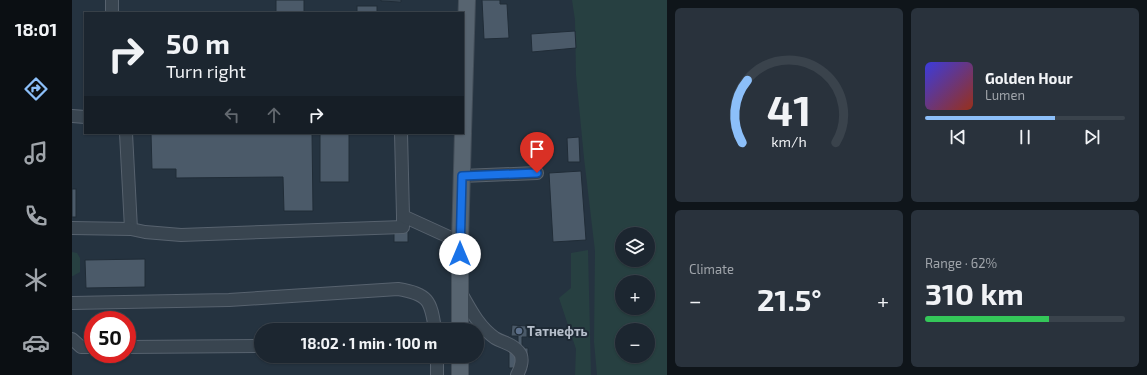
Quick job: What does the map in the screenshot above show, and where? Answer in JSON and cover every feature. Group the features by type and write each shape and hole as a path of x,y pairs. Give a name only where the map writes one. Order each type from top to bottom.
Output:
{"main road":[{"path":"464,26 467,0"},
{"path":"460,323 460,242 463,134"},
{"path":"460,363 460,375"}],"lane":[{"path":"112,0 112,12"},
{"path":"72,116 84,117"},
{"path":"126,134 131,229"},
{"path":"72,228 131,229 145,232 181,235 403,227 401,134"},
{"path":"462,176 537,173"},
{"path":"403,216 460,242"},
{"path":"72,303 229,300 398,289 414,292 425,298 432,311 434,323"},
{"path":"461,293 473,314 484,328 495,338 511,344 520,353 522,366 517,375"},
{"path":"72,339 81,347 84,347"},
{"path":"136,347 254,346"},
{"path":"437,363 437,375"}],"green space":[{"path":"572,0 667,0 667,375 597,375 594,342 595,251 576,75 575,20"},
{"path":"588,250 591,375 575,375 576,349 559,298 571,288 571,253"},
{"path":"72,252 77,253 80,258 80,272 73,276 72,276"}],"building":[{"path":"276,0 304,0 304,12 276,12"},
{"path":"401,0 401,2 381,1"},
{"path":"482,0 500,0 500,4 507,4 509,38 484,39"},
{"path":"357,6 377,6 377,12 357,12"},
{"path":"575,31 576,48 532,52 531,34"},
{"path":"151,134 312,134 313,211 284,211 283,177 176,178 176,169 152,169"},
{"path":"320,134 349,134 349,182 320,182"},
{"path":"579,137 580,162 568,162 567,138"},
{"path":"581,171 586,240 553,242 549,173"},
{"path":"72,189 76,189 76,217 72,217"},
{"path":"394,231 408,231 408,242 394,242"},
{"path":"145,259 145,287 86,288 85,260"},
{"path":"512,325 527,326 527,337 522,337 522,348 528,348 528,368 509,368 509,347 518,347 518,336 511,336"}],"place":[{"name":"Татнефть","path":"519,331"}],"route":[{"path":"460,254 462,176 537,173"}]}
